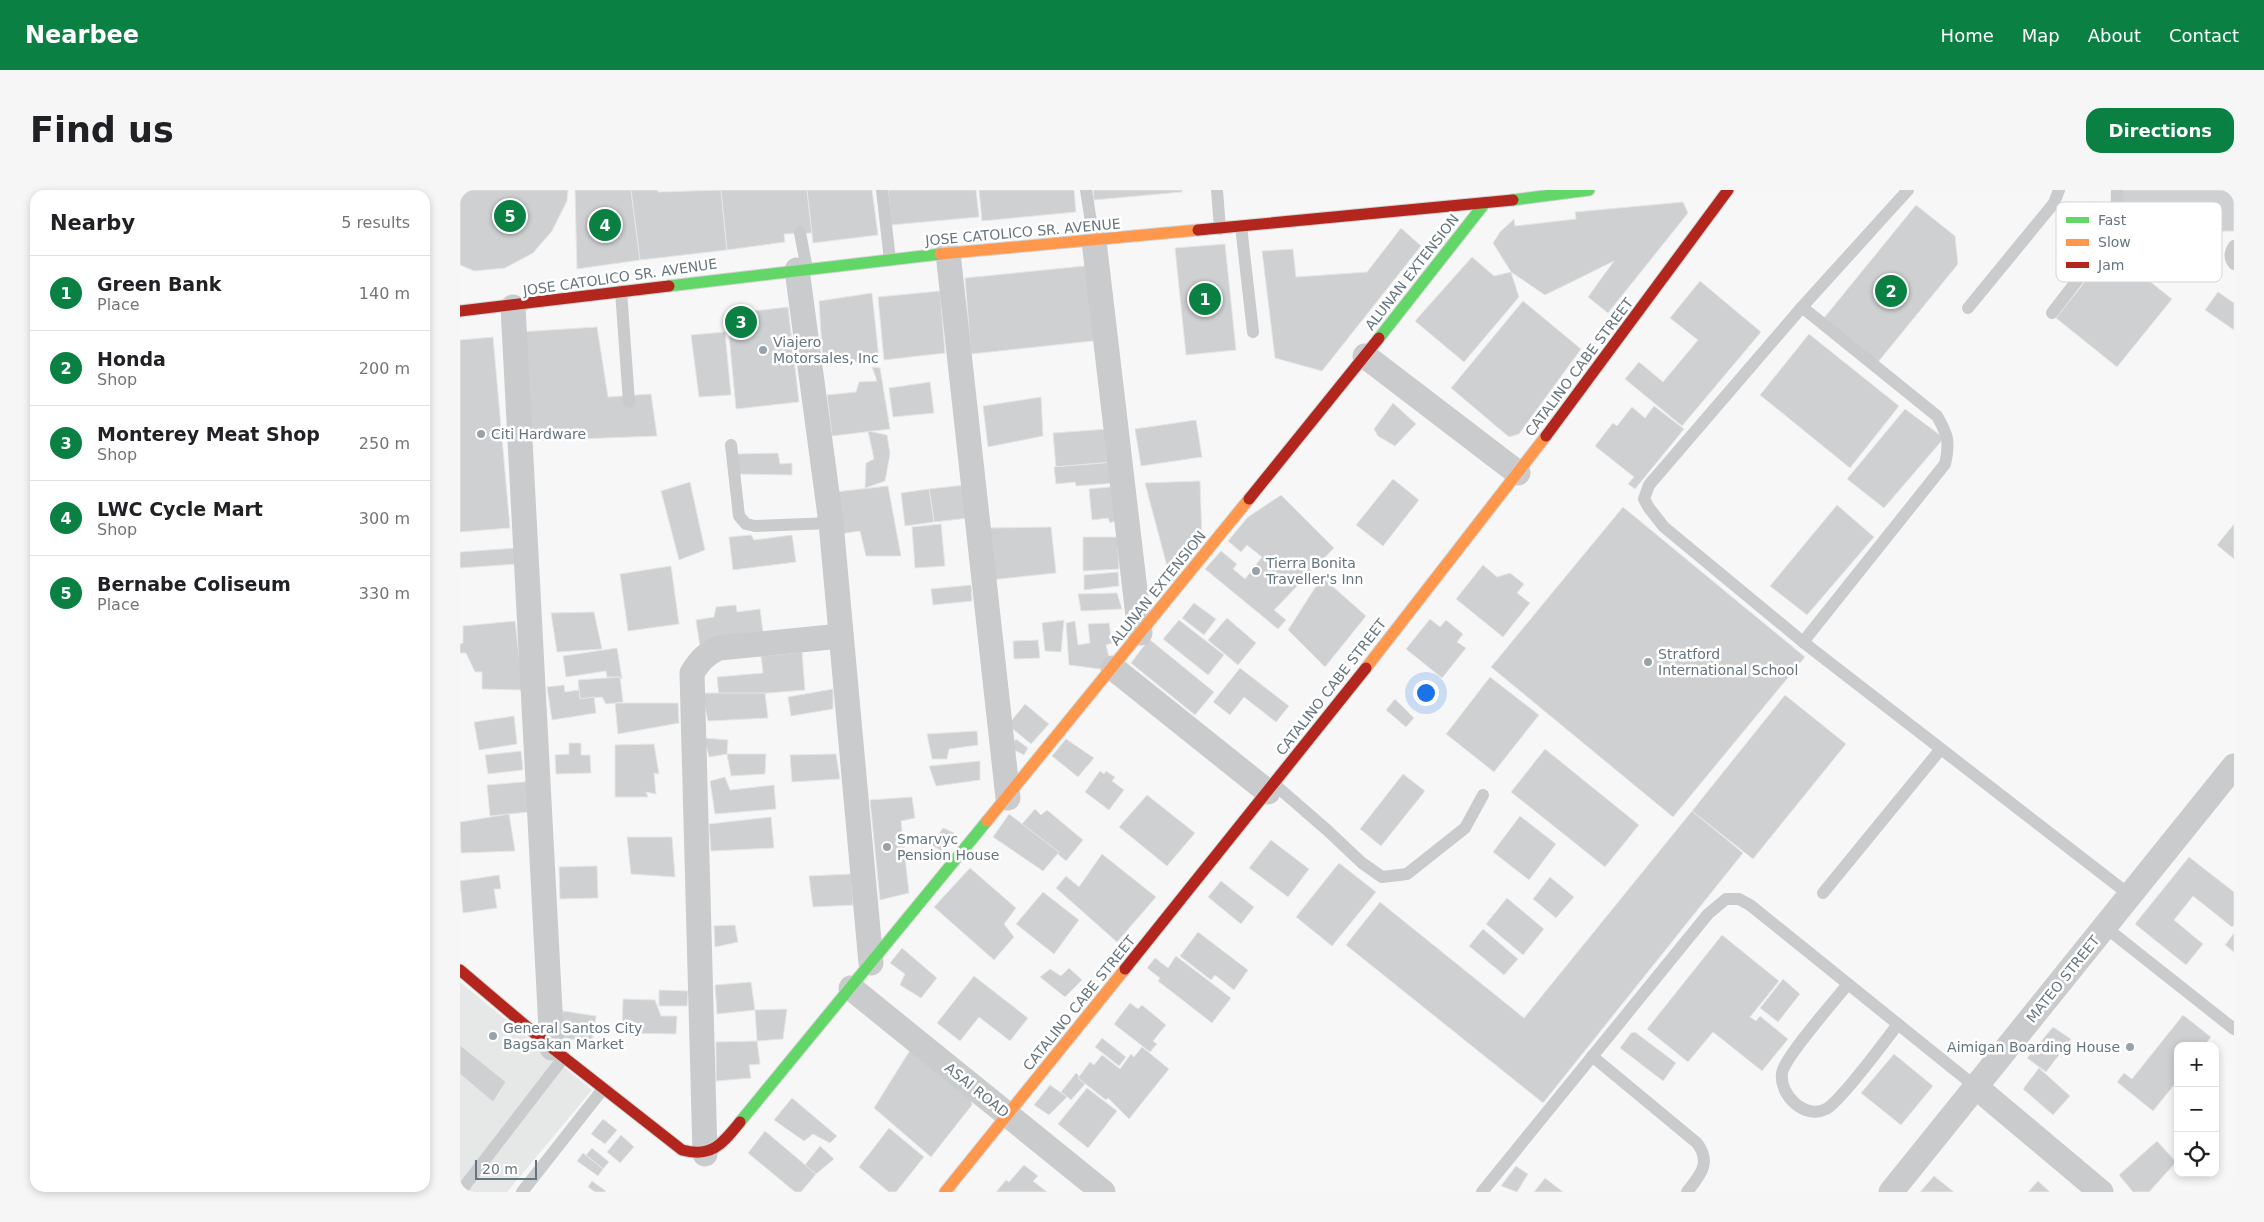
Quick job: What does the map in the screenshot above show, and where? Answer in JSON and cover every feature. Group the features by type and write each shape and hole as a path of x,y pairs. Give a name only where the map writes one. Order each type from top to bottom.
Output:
{"street":[{"name":"JOSE CATOLICO SR. AVENUE","path":"460,311 513,307 621,291 948,253 1094,241 1485,203 1589,190"},
{"name":"CATALINO CABE STREET","path":"945,1192 1271,788 1518,473 1728,190"},
{"name":"ALUNAN EXTENSION","path":"706,1154 715,1149 735,1128 1008,798 1365,356 1485,203"},
{"path":"1094,241 1140,633"},
{"path":"948,253 1008,798"},
{"path":"802,270 831,522 871,963"},
{"path":"513,307 558,1053"},
{"path":"1365,356 1518,473"},
{"path":"460,970 558,1053 682,1150 694,1154 706,1154 692,673 699,660 707,653 719,648 842,636"},
{"path":"1112,668 1271,788"},
{"name":"MATEO STREET","path":"1891,1192 2234,766"},
{"name":"ASAI ROAD","path":"851,988 1103,1192"},
{"path":"1976,1087 2101,1192"}],"lane":[{"path":"882,190 890,260"},
{"path":"1086,190 1094,241"},
{"path":"1217,190 1220,229"},
{"path":"1908,190 1802,308 1649,485 1644,499 1664,526 1803,642 1940,750 2131,896"},
{"path":"1968,308 2054,203 2060,190"},
{"path":"1241,226 1253,332"},
{"path":"800,233 802,270"},
{"path":"2234,246 2230,252 2231,260 2234,264"},
{"path":"2052,313 2076,282"},
{"path":"621,291 629,402"},
{"path":"1802,308 1937,416 1946,433 1948,447 1945,464 1803,642"},
{"path":"731,445 739,516 746,524 755,526 831,522"},
{"path":"1823,893 1940,750"},
{"path":"1271,788 1327,830 1362,863 1382,877 1407,874 1464,828 1483,795"},
{"path":"1482,1192 1708,914 1726,899 1739,899 1750,905 1976,1087"},
{"path":"2105,927 2234,1029"},
{"path":"1848,984 1789,1058 1782,1072 1784,1090 1795,1104 1812,1112 1826,1109 1840,1096 1898,1024"},
{"path":"460,1192 558,1053"},
{"path":"1592,1056 1697,1143 1704,1152 1705,1163 1699,1176 1687,1192"},
{"path":"522,1192 604,1089"}],"shaded area":[{"name":"General Santos City Bagsakan Market","path":"460,982 592,1090 507,1192 460,1192"}],"building":[{"path":"460,190 568,190 567,201 552,231 533,253 505,268 474,271 460,265"},
{"path":"575,190 631,190 640,260 577,269"},
{"path":"631,190 658,190 658,192 721,190 727,250 640,260"},
{"path":"721,190 807,190 812,233 784,234 785,242 727,250"},
{"path":"807,190 872,190 878,235 813,243"},
{"path":"888,190 976,190 979,217 891,225"},
{"path":"979,190 1074,190 1076,212 982,221"},
{"path":"1093,190 1182,190 1182,192 1094,200"},
{"path":"2118,190 2234,190 2234,231 2222,231 2222,202 2119,202"},
{"path":"1683,202 1688,213 1608,313 1588,297 1614,261 1545,295 1511,272 1493,243 1500,232 1514,219 1515,226 1576,219 1575,212"},
{"path":"1916,205 1955,236 1958,264 1878,362 1824,318"},
{"path":"1401,228 1421,246 1322,371 1275,358 1262,251 1293,249 1296,277 1367,272"},
{"path":"1225,244 1236,350 1186,355 1175,248"},
{"path":"1472,257 1494,276 1511,272 1519,297 1464,362 1415,321"},
{"path":"1094,265 1102,340 971,354 965,278"},
{"path":"1700,281 1761,332 1682,426 1625,379 1639,362 1663,382 1698,340 1670,318"},
{"path":"2085,282 2150,282 2172,299 2117,367 2056,318"},
{"path":"940,291 945,353 884,360 878,297"},
{"path":"2218,292 2234,303 2234,330 2205,310"},
{"path":"872,293 879,359 823,365 819,301"},
{"path":"1523,301 1581,349 1519,434 1509,437 1451,388"},
{"path":"788,307 799,402 736,409 727,314"},
{"path":"597,327 608,397 651,394 657,436 525,441 519,332"},
{"path":"725,332 731,395 699,397 691,335"},
{"path":"1809,334 1899,406 1850,468 1760,395"},
{"name":"Citi Hardware","path":"493,337 510,528 460,532 460,340"},
{"path":"872,367 880,368 890,429 832,436 827,395 856,392 859,382 877,381"},
{"path":"930,382 934,413 893,417 889,388"},
{"path":"1041,397 1043,436 988,447 983,406"},
{"path":"1393,403 1416,424 1395,446 1378,436 1374,429"},
{"path":"1654,406 1684,429 1635,489 1628,484 1634,477 1595,446 1613,423 1617,426 1632,407 1645,418"},
{"path":"1905,409 1944,438 1884,508 1847,479"},
{"path":"1196,420 1202,457 1141,466 1135,429"},
{"path":"1108,429 1111,462 1056,467 1053,433"},
{"path":"868,431 887,435 890,454 885,481 865,488 866,463 874,459"},
{"path":"778,453 780,464 792,463 792,475 739,474 737,454"},
{"path":"1115,462 1117,483 1076,486 1075,482 1056,484 1054,467"},
{"path":"1393,479 1419,500 1383,546 1356,525"},
{"path":"1200,481 1202,537 1168,570 1145,483"},
{"path":"690,482 705,550 679,560 661,491"},
{"path":"965,485 969,518 934,522 929,489"},
{"path":"888,486 901,556 866,556 860,531 839,534 835,492"},
{"path":"1119,486 1122,518 1110,523 1108,518 1092,520 1089,489"},
{"path":"929,489 934,522 905,526 901,493"},
{"path":"1281,495 1334,548 1274,610 1286,620 1278,629 1205,569 1221,551 1237,564 1233,569 1245,579 1262,557 1247,545 1241,552 1228,541 1248,517"},
{"path":"1837,505 1874,537 1807,615 1770,586"},
{"name":"Stratford International School","path":"1623,507 1805,657 1673,817 1491,667"},
{"path":"941,524 945,566 915,568 912,527"},
{"path":"2234,524 2234,559 2217,545"},
{"path":"1051,527 1056,573 990,580 987,528"},
{"path":"751,535 754,540 792,535 796,562 733,570 729,537"},
{"path":"1083,537 1117,537 1119,569 1083,571"},
{"path":"517,548 518,564 460,568 460,552"},
{"path":"1483,565 1497,577 1510,573 1524,584 1517,593 1530,603 1503,637 1456,599"},
{"path":"671,566 679,624 628,631 620,574"},
{"path":"1118,572 1119,586 1084,590 1084,575"},
{"path":"1322,577 1366,616 1325,667 1288,630"},
{"path":"971,585 972,601 933,605 931,589"},
{"path":"1117,593 1122,609 1081,611 1078,594"},
{"path":"1194,603 1216,619 1204,635 1182,618"},
{"path":"736,605 737,612 760,609 763,632 700,647 696,620 714,617 716,607"},
{"path":"594,612 602,649 557,652 551,613"},
{"path":"1227,618 1256,643 1238,665 1208,640"},
{"path":"1430,619 1440,627 1446,620 1463,634 1457,642 1466,648 1442,678 1406,649"},
{"path":"1064,620 1061,652 1045,651 1042,623"},
{"path":"1179,620 1224,655 1208,675 1163,639"},
{"path":"515,621 523,690 482,689 482,672 475,672 466,653 460,653 460,644 463,643 463,626"},
{"path":"1075,621 1078,645 1090,643 1088,624 1109,623 1112,643 1106,645 1109,657 1100,669 1069,665 1066,623"},
{"path":"1149,639 1214,692 1195,715 1131,663"},
{"path":"1038,640 1040,658 1014,659 1013,641"},
{"path":"617,648 622,679 620,677 607,677 606,671 566,677 563,656"},
{"path":"802,652 805,690 719,697 717,677 763,673 761,656"},
{"path":"1240,668 1289,706 1276,722 1244,697 1230,715 1213,702"},
{"path":"620,677 623,702 606,704 602,697 580,699 578,680"},
{"path":"1490,677 1539,715 1494,772 1446,734"},
{"path":"564,685 565,692 579,690 580,699 594,697 596,713 552,720 547,687"},
{"path":"833,689 833,709 791,716 788,697"},
{"path":"702,693 765,693 768,718 708,721"},
{"path":"1785,695 1846,744 1753,859 1692,811"},
{"path":"1395,699 1414,718 1406,727 1386,710"},
{"path":"615,703 678,703 679,723 618,734"},
{"path":"1025,704 1049,724 1031,744 1008,725"},
{"path":"514,716 517,744 479,750 474,722"},
{"path":"977,731 978,745 949,749 947,759 932,759 927,734"},
{"path":"704,738 728,740 727,754 709,757"},
{"path":"1016,739 1028,748 1024,755 1010,748"},
{"path":"1066,739 1094,758 1078,777 1052,756"},
{"path":"569,743 581,743 581,755 590,755 591,773 556,774 555,755 569,754"},
{"path":"654,744 659,774 654,773 656,794 646,792 648,797 615,797 615,745"},
{"path":"1545,749 1639,825 1605,867 1511,792"},
{"path":"521,751 523,770 488,774 485,755"},
{"path":"727,754 766,754 765,774 731,776"},
{"path":"836,754 840,779 792,782 790,755"},
{"path":"980,761 980,780 936,786 929,766"},
{"path":"1100,771 1104,774 1106,771 1115,777 1112,781 1124,790 1109,810 1085,792"},
{"path":"1403,774 1425,791 1381,846 1360,829"},
{"path":"725,777 730,790 774,785 776,809 715,814 710,781"},
{"path":"535,781 538,811 490,816 487,785"},
{"path":"1147,795 1195,833 1167,866 1119,827"},
{"path":"912,797 915,818 901,821 909,893 880,900 870,800"},
{"path":"1035,809 1041,815 1047,810 1083,840 1066,861 1022,824"},
{"path":"1692,811 1743,853 1543,1103 1346,945 1380,902 1524,1018"},
{"path":"509,814 515,851 461,853 460,822"},
{"path":"1009,814 1059,852 1043,871 993,837"},
{"path":"1520,816 1556,844 1529,880 1493,852"},
{"path":"771,817 774,848 711,851 709,824"},
{"path":"943,828 954,833 942,851 931,845"},
{"path":"627,837 672,837 675,877 631,874"},
{"path":"1271,840 1309,869 1288,897 1249,868"},
{"path":"1102,854 1156,897 1117,942 1056,888 1066,876 1079,887"},
{"path":"2189,857 2234,892 2234,925 2232,927 2193,896 2174,920 2203,944 2186,965 2135,924"},
{"path":"1339,863 1376,892 1332,946 1296,917"},
{"path":"597,866 598,898 560,899 559,867"},
{"path":"970,868 1016,908 1004,924 1014,937 994,960 934,907"},
{"path":"851,874 853,905 813,907 809,876"},
{"path":"499,875 501,889 494,889 497,908 463,913 460,881"},
{"path":"1550,877 1574,897 1556,918 1533,899"},
{"path":"1221,881 1254,907 1241,924 1208,897"},
{"path":"1043,892 1079,920 1054,954 1016,924"},
{"path":"1507,898 1544,929 1523,955 1486,924"},
{"path":"735,925 738,942 715,947 714,926"},
{"path":"1483,929 1518,959 1504,975 1469,946"},
{"path":"1198,932 1248,970 1234,990 1215,975 1211,980 1180,956"},
{"path":"2234,933 2234,952 2225,945"},
{"path":"1722,935 1779,981 1750,1017 1756,1021 1760,1016 1788,1039 1762,1071 1713,1032 1688,1062 1647,1029"},
{"path":"902,948 937,978 921,998 900,985 905,974 890,963"},
{"path":"1176,956 1231,998 1212,1023 1158,981 1160,978 1147,968 1155,958 1168,968"},
{"path":"1069,968 1082,980 1065,997 1040,977 1050,969 1061,976"},
{"path":"974,976 1028,1018 1010,1041 979,1017 960,1041 937,1023"},
{"path":"1783,979 1800,994 1778,1022 1760,1008"},
{"path":"751,982 755,1010 717,1014 715,985"},
{"path":"659,990 688,991 687,1006 659,1006"},
{"path":"623,999 655,1000 661,1016 677,1016 676,1034 622,1033"},
{"path":"1130,1003 1138,1009 1142,1005 1166,1025 1153,1041 1157,1044 1150,1052 1114,1024"},
{"path":"787,1009 783,1039 757,1041 755,1010"},
{"path":"563,1011 596,1016 592,1043 559,1037"},
{"path":"2183,1015 2211,1037 2207,1042 2174,1042 2174,1085 2153,1111 2117,1082 2124,1073 2132,1079"},
{"path":"2053,1027 2071,1039 2046,1072 2027,1058"},
{"path":"1635,1032 1676,1063 1663,1081 1620,1048 1631,1033"},
{"path":"1102,1038 1126,1057 1119,1066 1095,1047"},
{"path":"757,1041 760,1064 749,1065 751,1078 716,1081 716,1042"},
{"path":"460,1045 506,1082 493,1102 460,1074"},
{"path":"912,1047 971,1096 972,1105 931,1157 874,1108"},
{"path":"1142,1047 1169,1069 1129,1119 1108,1098 1106,1100 1078,1078 1090,1062 1094,1065 1102,1055 1120,1069 1131,1054 1134,1057"},
{"path":"1894,1054 1933,1086 1901,1125 1861,1093"},
{"path":"2039,1068 2070,1096 2053,1115 2023,1089"},
{"path":"1076,1073 1079,1076 1078,1078 1085,1084 1071,1100 1061,1092"},
{"path":"1050,1085 1067,1097 1049,1115 1034,1105"},
{"path":"1087,1088 1117,1111 1088,1148 1058,1124"},
{"path":"792,1098 837,1136 830,1143 813,1134 804,1141 774,1120"},
{"path":"603,1119 617,1130 605,1144 591,1134"},
{"path":"889,1128 924,1157 896,1192 889,1192 859,1167"},
{"path":"765,1131 816,1174 801,1192 795,1192 748,1153"},
{"path":"621,1135 634,1147 620,1163 607,1152"},
{"path":"2157,1141 2174,1160 2174,1164 2149,1192 2133,1192 2119,1175"},
{"path":"820,1146 834,1159 816,1174 805,1165"},
{"path":"592,1148 609,1162 603,1169 586,1155"},
{"path":"583,1153 603,1169 598,1176 577,1161"},
{"path":"1024,1165 1038,1176 1033,1181 1047,1192 996,1192 1006,1180 1009,1182"},
{"path":"1516,1166 1528,1174 1517,1192 1501,1186"},
{"path":"1934,1176 1954,1192 1920,1192"},
{"path":"1545,1178 1563,1192 1534,1192"},
{"path":"592,1181 606,1191 595,1192 588,1187"},
{"path":"2038,1181 2050,1192 2028,1192"}],"traffic: fast":[{"path":"1513,200 1589,190"},
{"path":"1379,338 1485,203"},
{"path":"669,286 940,254"},
{"path":"740,1122 987,821"}],"traffic: slow":[{"path":"940,254 1198,230"},
{"path":"1366,668 1546,436"},
{"path":"987,821 1249,499"},
{"path":"945,1192 1125,969"}],"traffic: jam":[{"path":"1546,436 1728,190"},
{"path":"1198,230 1513,200"},
{"path":"460,311 669,286"},
{"path":"1249,499 1379,338"},
{"path":"1125,969 1366,668"},
{"path":"460,970 552,1048 682,1150 692,1152 709,1150 722,1143 740,1122"}],"place":[{"name":"Bernabe Coliseum","path":"510,216"},
{"name":"LWC Cycle Mart","path":"605,225"},
{"name":"Honda","path":"1891,291"},
{"name":"Green Bank","path":"1205,299"},
{"name":"Monterey Meat Shop","path":"741,322"},
{"name":"Viajero Motorsales, Inc","path":"763,350"},
{"name":"Citi Hardware","path":"481,434"},
{"name":"Tierra Bonita Traveller's Inn","path":"1256,571"},
{"name":"Stratford International School","path":"1648,662"},
{"name":"Smarvyc Pension House","path":"887,847"},
{"name":"General Santos City Bagsakan Market","path":"493,1036"},
{"name":"Aimigan Boarding House","path":"2130,1047"}]}
